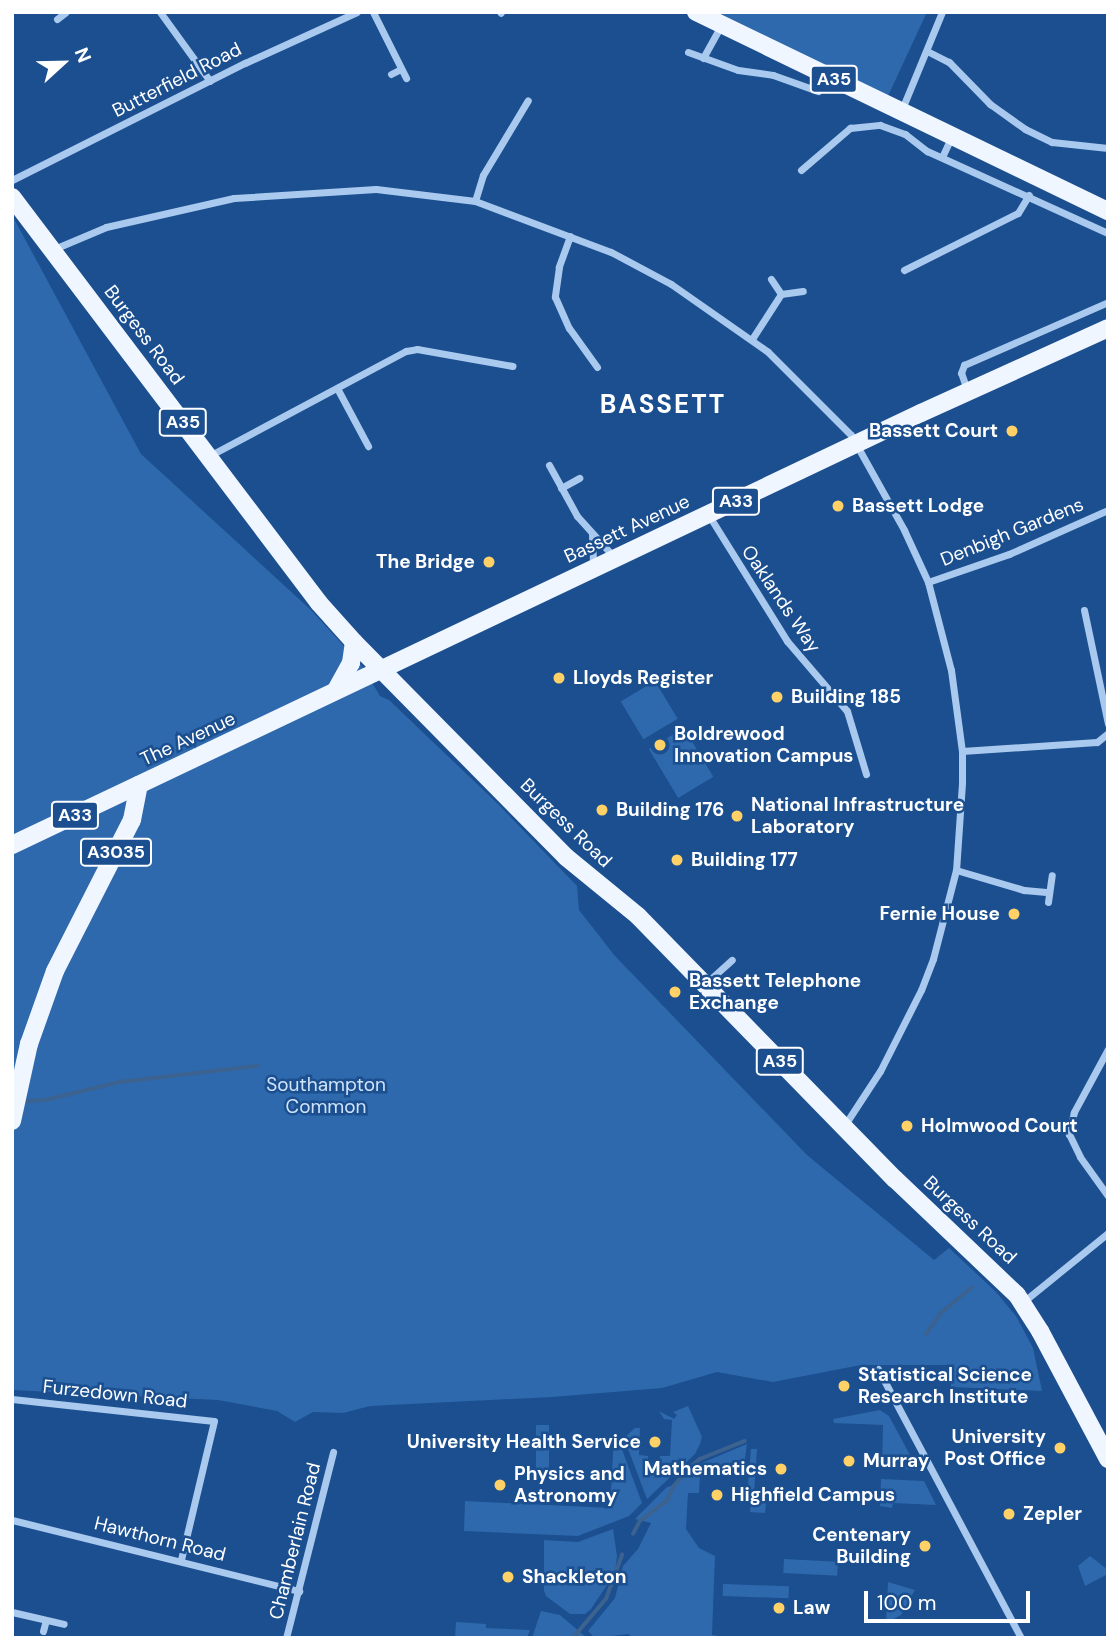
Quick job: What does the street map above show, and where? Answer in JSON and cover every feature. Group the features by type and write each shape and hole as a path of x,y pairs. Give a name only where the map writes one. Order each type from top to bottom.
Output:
{"main road":[{"name":"A35","path":"696,12 1108,211"},
{"name":"Burgess Road","path":"12,197 318,603 566,857 638,916 843,1126 1023,1302 1108,1459"},
{"name":"Bassett Avenue","path":"381,669 968,391 1108,328"},
{"path":"336,690 351,663 354,642"},
{"name":"The Avenue","path":"12,845 381,669"},
{"name":"A3035","path":"12,1121 29,1044 51,982 132,820 139,785"}],"street":[{"path":"57,19 66,12"},
{"path":"160,12 210,81"},
{"name":"Butterfield Road","path":"12,180 210,81 357,12"},
{"path":"373,12 406,78"},
{"path":"901,110 942,12"},
{"path":"703,58 721,24"},
{"path":"927,51 949,62 1007,118 1044,139 1069,146 1108,148"},
{"path":"688,52 738,70 773,75 818,91"},
{"path":"391,74 401,68"},
{"path":"803,96 807,87"},
{"path":"475,201 483,175 528,100"},
{"path":"801,170 850,128 869,124 905,134 942,157 1108,233"},
{"path":"942,157 953,135"},
{"path":"53,249 106,227 234,198 376,189 475,201 570,236 644,268 752,339 851,435 904,530 928,582 951,670 962,751 956,870 943,926 921,990 880,1071 843,1126"},
{"path":"904,270 1018,213 1029,195"},
{"path":"570,236 559,267 555,298 569,328 597,367"},
{"path":"771,279 781,294"},
{"path":"752,339 781,294 803,291"},
{"path":"968,391 961,373 964,365 1108,302"},
{"path":"209,456 406,351 417,349 512,366"},
{"path":"337,388 368,446"},
{"path":"549,465 577,516 615,558"},
{"path":"561,488 579,478"},
{"name":"Denbigh Gardens","path":"928,582 1009,554 1108,510"},
{"name":"Oaklands Way","path":"708,514 787,641 846,711 866,774"},
{"path":"592,534 593,568"},
{"path":"1084,610 1108,724"},
{"path":"962,751 1097,742 1108,733"},
{"path":"956,870 1024,890 1049,892"},
{"path":"1048,902 1052,875"},
{"path":"704,985 732,960"},
{"path":"1108,1049 1074,1112 1069,1134 1080,1157 1108,1196"},
{"path":"1023,1302 1108,1233"},
{"path":"878,1369 1021,1638"},
{"name":"Furzedown Road","path":"12,1399 215,1421 181,1560"},
{"name":"Chamberlain Road","path":"286,1638 333,1452"},
{"name":"Hawthorn Road","path":"12,1520 299,1591"},
{"path":"12,1612 64,1624"},
{"path":"43,1631 46,1620"}],"green space":[{"path":"717,12 927,12 888,96"},
{"name":"Southampton Common","path":"12,215 141,454 312,611 362,666 380,696 389,700 498,804 577,886 579,910 615,956 807,1155 934,1260 949,1248 996,1292 1016,1316 1033,1348 1042,1391 951,1387 951,1365 861,1365 773,1382 717,1372 662,1388 552,1397 370,1406 343,1413 313,1412 295,1422 277,1411 218,1400 12,1390"},
{"path":"655,681 678,719 643,739 621,702"},
{"path":"684,728 713,777 678,798 649,749"},
{"path":"688,1406 702,1437 700,1444 695,1454 647,1499 624,1438 635,1428 640,1428 639,1455 648,1456 648,1463 659,1463 660,1456 670,1456 672,1420 664,1419 659,1411 674,1419 677,1415 673,1412"},
{"path":"880,1410 889,1416 918,1470 882,1468 883,1425 834,1423 833,1419"},
{"path":"536,1425 549,1425 549,1469 536,1469"},
{"path":"617,1436 642,1503 629,1516 578,1536 464,1531 465,1501 610,1508 614,1437"},
{"path":"747,1444 744,1465 732,1465 732,1476 700,1474 699,1493 688,1493 686,1529 699,1548 715,1556 712,1635 731,1638 630,1638 629,1634 595,1638 588,1631 615,1598 623,1566 638,1549 651,1523 635,1519 667,1487 676,1485 697,1465"},
{"path":"751,1449 757,1449 754,1493 767,1494 765,1513 750,1512 751,1499 747,1498"},
{"path":"881,1479 924,1481 936,1505 893,1503 892,1508 880,1506"},
{"path":"613,1529 617,1556 615,1573 591,1609 585,1614 570,1614 546,1596 544,1591 544,1540 578,1542"},
{"path":"1090,1556 1108,1570 1108,1574 1085,1586 1078,1566"},
{"path":"784,1559 838,1562 837,1576 783,1573"},
{"path":"888,1582 915,1590 901,1615 886,1623"},
{"path":"723,1584 789,1586 789,1598 723,1596"},
{"path":"541,1611 560,1615 587,1638 532,1638"},
{"path":"456,1622 486,1624 486,1628 530,1630 527,1638 455,1638"}],"waterway":[{"path":"26,1101 45,1100 120,1082 257,1066"},
{"path":"926,1334 941,1313 972,1287"},
{"path":"633,1534 640,1521 667,1501 673,1487 690,1467 700,1459 745,1441"},
{"path":"573,1638 606,1599 622,1555"}],"place":[{"name":"Bassett Court","path":"1012,431"},
{"name":"Bassett Lodge","path":"838,506"},
{"name":"The Bridge","path":"489,562"},
{"name":"Lloyds Register","path":"559,678"},
{"name":"Building 185","path":"777,697"},
{"name":"Boldrewood Innovation Campus","path":"660,745"},
{"name":"Building 176","path":"602,810"},
{"name":"National Infrastructure Laboratory","path":"737,816"},
{"name":"Building 177","path":"677,860"},
{"name":"Fernie House","path":"1014,914"},
{"name":"Bassett Telephone Exchange","path":"675,992"},
{"name":"Holmwood Court","path":"907,1126"},
{"name":"Statistical Science Research Institute","path":"844,1386"},
{"name":"University Health Service","path":"655,1442"},
{"name":"University Post Office","path":"1060,1448"},
{"name":"Murray","path":"849,1461"},
{"name":"Mathematics","path":"781,1469"},
{"name":"Physics and Astronomy","path":"500,1485"},
{"name":"Highfield Campus","path":"717,1495"},
{"name":"Zepler","path":"1009,1514"},
{"name":"Centenary Building","path":"925,1546"},
{"name":"Shackleton","path":"508,1577"},
{"name":"Law","path":"779,1608"}],"district":[{"name":"BASSETT","path":"663,405"}]}
